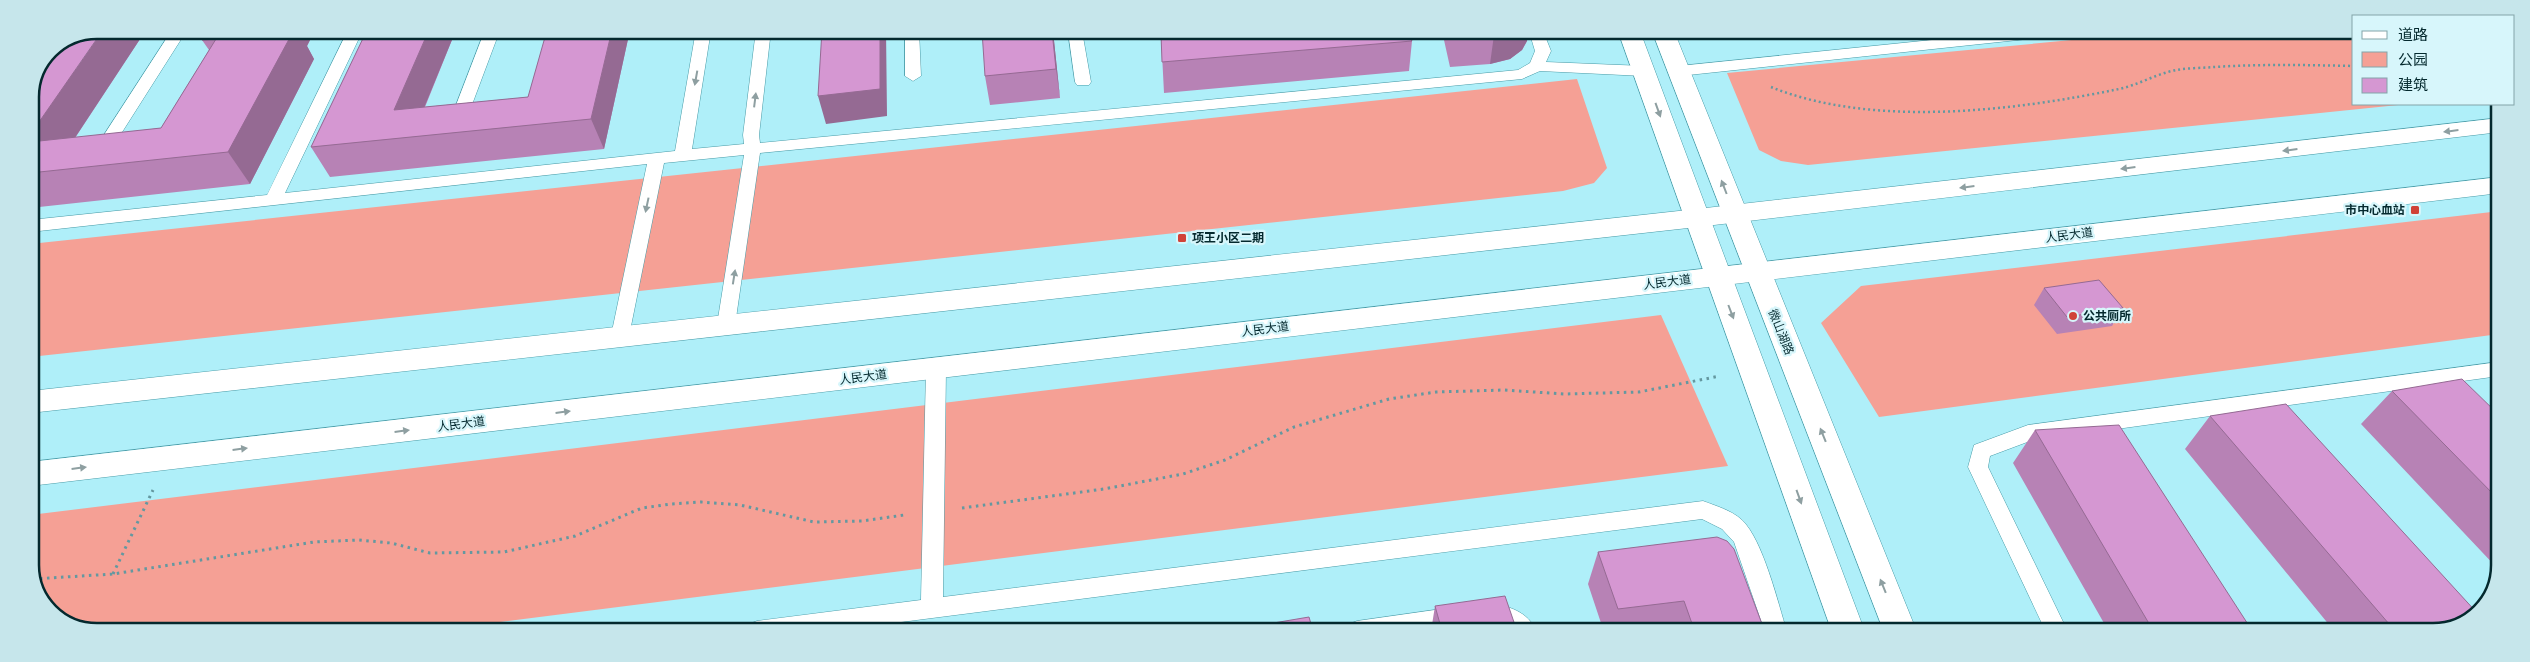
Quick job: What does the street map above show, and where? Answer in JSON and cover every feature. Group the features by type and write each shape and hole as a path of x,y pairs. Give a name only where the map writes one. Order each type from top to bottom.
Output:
{"main road":[{"path":"1632,39 1717,276 1846,623"},
{"name":"微山湖路","path":"1666,39 1896,623"},
{"path":"39,401 1735,214 2491,126"},
{"name":"人民大道","path":"39,473 2491,186"}],"lane":[{"path":"94,164 174,39"},
{"path":"273,199 352,39"},
{"path":"456,126 490,39"},
{"path":"683,155 702,39"},
{"path":"726,325 753,148 751,135 763,39"},
{"path":"912,39 913,76"},
{"path":"1077,39 1083,82"},
{"path":"1537,66 1543,51 1539,39"},
{"path":"1679,71 1989,39"},
{"path":"39,225 683,155 1522,74 1537,66 1644,71"},
{"path":"620,336 657,158"},
{"path":"932,608 936,368"},
{"path":"2053,623 1978,467 1981,451 2028,433 2491,370"},
{"path":"817,623 1703,510 1725,519 1738,529 1747,546 1773,623"},
{"path":"1434,623 1485,613 1503,614 1518,623"}],"path":[{"path":"1740,65 1773,88 1798,98 1868,111 1994,108 2058,100 2121,89 2176,70 2255,64 2352,66"},
{"path":"41,579 113,574 168,458"}],"green space":[{"path":"2082,39 2352,39 2352,105 2398,105 1808,165 1781,161 1759,150 1727,73"},
{"path":"1577,79 1607,168 1594,183 1563,191 39,356 39,243"},
{"path":"2491,212 2491,335 1879,417 1821,323 1861,286"},
{"path":"1661,315 1728,466 493,623 86,622 78,620 59,609 43,587 39,569 39,514"}],"building":[{"path":"97,39 39,122 40,86 43,75 49,65 56,56 75,43"},
{"path":"216,39 289,39 228,152 39,172 39,141 161,128"},
{"path":"363,39 425,39 394,110 528,97 544,39 610,39 591,119 311,147"},
{"path":"821,39 880,39 880,89 818,96"},
{"path":"983,39 1053,39 1056,69 985,76"},
{"path":"1161,39 1411,39 1412,41 1162,62"},
{"path":"2099,280 2123,308 2067,317 2044,288"},
{"path":"2462,379 2491,407 2491,492 2392,391"},
{"path":"2286,404 2472,608 2455,619 2444,622 2388,623 2210,416"},
{"path":"2119,425 2247,623 2149,623 2035,430"},
{"path":"1717,537 1727,541 1734,549 1762,623 1692,623 1684,601 1618,609 1598,552"},
{"path":"1505,596 1514,623 1440,623 1435,606"},
{"path":"1309,617 1311,623 1274,623"}],"place":[{"name":"市中心血站","path":"2415,210"},
{"name":"项王小区二期","path":"1182,238"},
{"name":"公共厕所","path":"2073,316"}]}
